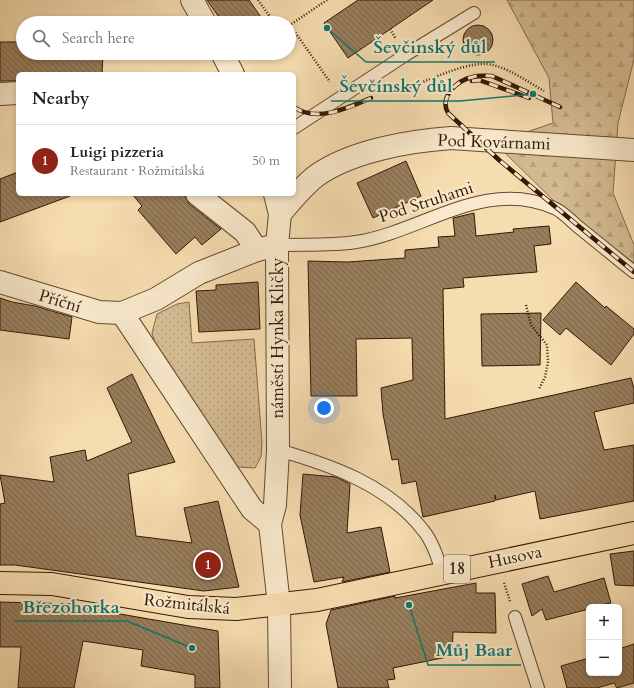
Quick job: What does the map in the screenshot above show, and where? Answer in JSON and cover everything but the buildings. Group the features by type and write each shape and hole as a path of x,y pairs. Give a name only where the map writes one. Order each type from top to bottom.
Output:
{"main road":[{"name":"Husova","path":"279,605 317,600 442,572 634,533"},
{"name":"Rožmitálská","path":"0,583 52,584 214,610 279,605"}],"street":[{"path":"192,0 201,16"},
{"path":"226,60 232,72"},
{"path":"0,94 16,93"},
{"name":"Pod Kovárnami","path":"296,195 317,176 336,166 393,145 415,141 451,138 634,150"},
{"path":"200,196 267,247 277,204"},
{"name":"Pod Kovárnami","path":"277,204 294,196"},
{"name":"náměstí Hynka Kličky","path":"122,313 156,299 199,273 267,247 278,450 275,505 270,524 279,605 283,683"},
{"name":"Příční","path":"0,282 99,312 122,313"},
{"path":"122,313 252,509 270,524"}],"lane":[{"path":"296,127 474,13"},
{"name":"Pod Struhami","path":"267,247 356,242 388,233 461,206 493,199 516,198 538,201 556,208 634,272"},
{"path":"278,450 323,463 359,479 399,505 424,531 436,554 442,572"},
{"path":"515,617 538,688"}],"path":[{"path":"258,0 270,16"},
{"path":"296,20 326,0"},
{"path":"296,35 341,98"},
{"path":"372,77 384,92 391,93 466,67 484,63 501,67 544,91"},
{"path":"526,305 531,325 547,345 548,362 545,377 539,389"},
{"path":"498,561 515,617"}],"green space":[{"path":"507,0 634,0 634,59 618,123 613,193 634,245 634,263 555,202 495,143 553,123 549,78"},
{"path":"189,302 192,343 254,339 262,443 261,457 255,468 238,467 158,354 152,333 157,314 177,304"}],"railway":[{"path":"560,107 492,76 475,76 461,82 451,90 446,101 448,113 499,160 634,272"},
{"path":"472,81 479,80 529,98"},
{"path":"296,108 303,112 322,114 352,106 371,98"}],"place":[{"name":"Ševčinský důl","path":"327,28"},
{"name":"Ševčínský důl","path":"533,94"},
{"name":"Luigi pizzeria","path":"208,565"},
{"name":"Můj Baar","path":"409,605"},
{"name":"Březohorka","path":"192,648"}]}
